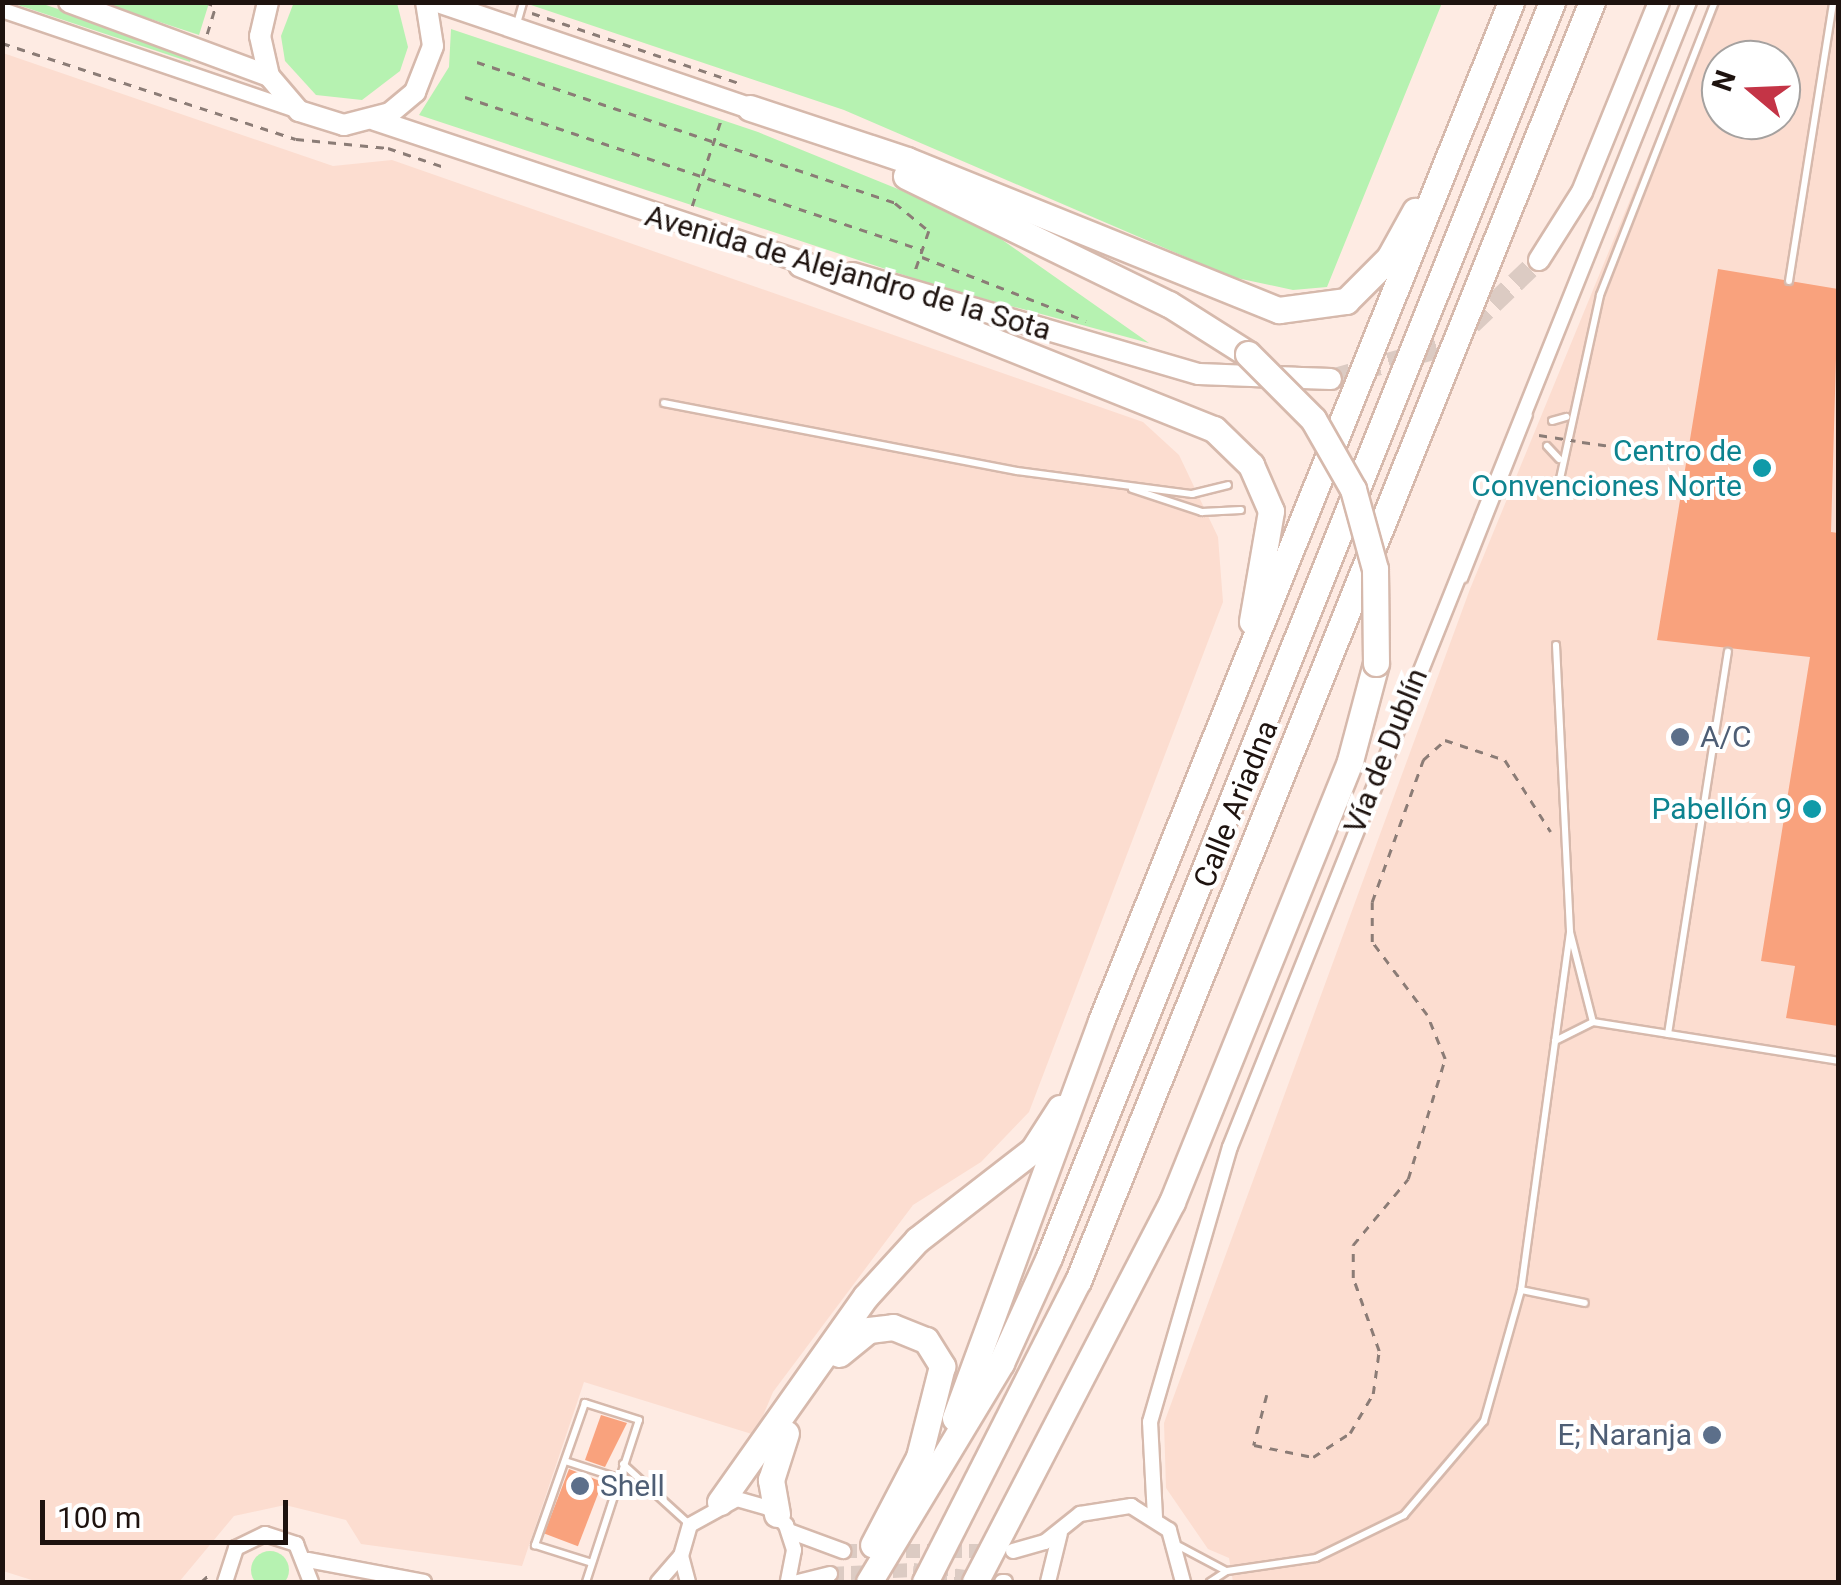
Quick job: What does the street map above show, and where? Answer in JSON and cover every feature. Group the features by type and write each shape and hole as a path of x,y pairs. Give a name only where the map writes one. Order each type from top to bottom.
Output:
{"highway":[{"path":"751,98 923,166 1236,300 1316,307 1366,285 1404,234 1510,2"},
{"path":"934,1474 1090,1051 1510,2"},
{"name":"Calle Ariadna","path":"869,1582 1001,1363 1049,1258 1552,2"},
{"name":"Calle Ariadna","path":"925,1582 1078,1281 1592,2"},
{"path":"751,98 1080,259 1248,354 1313,419 1353,489 1375,569 1376,663 1350,761 1172,1202 975,1582"},
{"path":"801,264 832,284 1192,416 1251,465 1270,511 1270,557 1184,814"},
{"path":"720,1502 866,1296 917,1240 1033,1150 1090,1051"},
{"path":"783,1523 778,1449 833,1360 884,1326 926,1340 942,1366 937,1408 841,1578"}],"main road":[{"path":"69,2 268,76 299,111 328,123 375,120 424,78 433,46 426,2"},
{"path":"268,2 260,36 268,76"},
{"path":"438,2 520,13 751,98"},
{"path":"1539,260 1582,192 1659,2"},
{"name":"Avenida de Alejandro de la Sota","path":"375,120 801,264 1199,374 1331,379"}],"street":[{"name":"Vía de Dublín","path":"1155,1517 1150,1422 1182,1287 1449,594 1689,2"},
{"path":"2,10 299,111"},
{"path":"658,1582 681,1556 690,1525 720,1502 754,1501 783,1523 843,1550"},
{"path":"1013,1551 1060,1532 1104,1505 1155,1517 1179,1546 1184,1582"},
{"path":"783,1523 788,1582"},
{"path":"1048,1582 1060,1532"},
{"path":"223,1578 242,1543 265,1534 290,1540 308,1560 311,1582"},
{"path":"681,1556 688,1582"},
{"path":"308,1560 424,1582"},
{"path":"798,1582 841,1578"}],"lane":[{"path":"1558,488 1568,417 1600,295 1715,2"},
{"path":"1789,281 1833,2"},
{"path":"664,403 1119,484 1192,494 1228,485"},
{"path":"1552,421 1568,417"},
{"path":"1547,446 1561,462"},
{"path":"1119,484 1202,512 1242,510"},
{"path":"1210,1582 1227,1572 1316,1558 1414,1505 1484,1420 1520,1290 1570,932 1571,862 1556,644"},
{"path":"1668,1034 1728,652"},
{"path":"1570,932 1593,1022"},
{"path":"1554,1042 1593,1022 1838,1061"},
{"path":"1520,1290 1585,1304"},
{"path":"586,1582 589,1562 639,1420 586,1403 535,1545 589,1562"},
{"path":"565,1461 618,1478"},
{"path":"623,1464 690,1525"},
{"path":"1179,1546 1227,1572"}],"path":[{"path":"205,2 217,4 206,35"},
{"path":"520,13 751,98"},
{"path":"2,43 296,138 388,148 444,167"},
{"path":"477,62 895,203 928,230 913,278"},
{"path":"465,97 922,250"},
{"path":"692,207 721,120"},
{"path":"920,257 1090,323"},
{"path":"1539,435 1609,446"},
{"path":"1266,1396 1254,1445 1313,1457 1350,1433 1373,1394 1380,1351 1353,1278 1353,1244 1408,1179 1446,1059 1427,1015 1372,942 1372,902 1422,760 1445,740 1505,760 1571,862"}],"shaded area":[{"path":"1711,3 1838,3 1838,1582 1233,1582 1229,1558 1208,1549 1166,1488 1164,1423 1470,589"},
{"path":"3,53 333,166 392,160 1143,422 1179,455 1218,537 1223,602 1029,1112 981,1162 913,1205 773,1392 755,1435 584,1382 522,1566 361,1544 346,1520 285,1505 234,1516 179,1582 38,1582 3,1571"}],"green space":[{"path":"209,2 199,35 102,3"},
{"path":"294,2 397,3 408,47 400,71 362,100 316,95 285,61 281,36"},
{"path":"12,3 40,3 193,54 190,62"},
{"path":"525,3 1442,3 1327,287 1293,290 1232,277 844,110"},
{"path":"451,29 758,132 974,220 1149,343 940,287 419,115 449,67"},
{"path":"270,1551 283,1557 289,1570 283,1583 270,1589 257,1583 251,1570 257,1557"}],"building":[{"name":"Centro de Convenciones Norte","path":"1718,269 1838,289 1831,532 1838,533 1838,1026 1786,1018 1795,966 1761,961 1810,657 1657,640"},
{"path":"601,1415 627,1423 605,1467 585,1460"},
{"path":"569,1469 603,1482 578,1546 544,1533"}],"tunnel":[{"path":"1331,379 1450,345 1539,260"},
{"path":"843,1551 992,1551"},
{"path":"830,1574 913,1570 1002,1582"}],"place":[{"name":"Centro de Convenciones Norte","path":"1762,468"},
{"name":"A/C","path":"1680,737"},
{"name":"Pabellón 9","path":"1812,809"},
{"name":"E; Naranja","path":"1712,1435"},
{"name":"Shell","path":"580,1486"}]}
